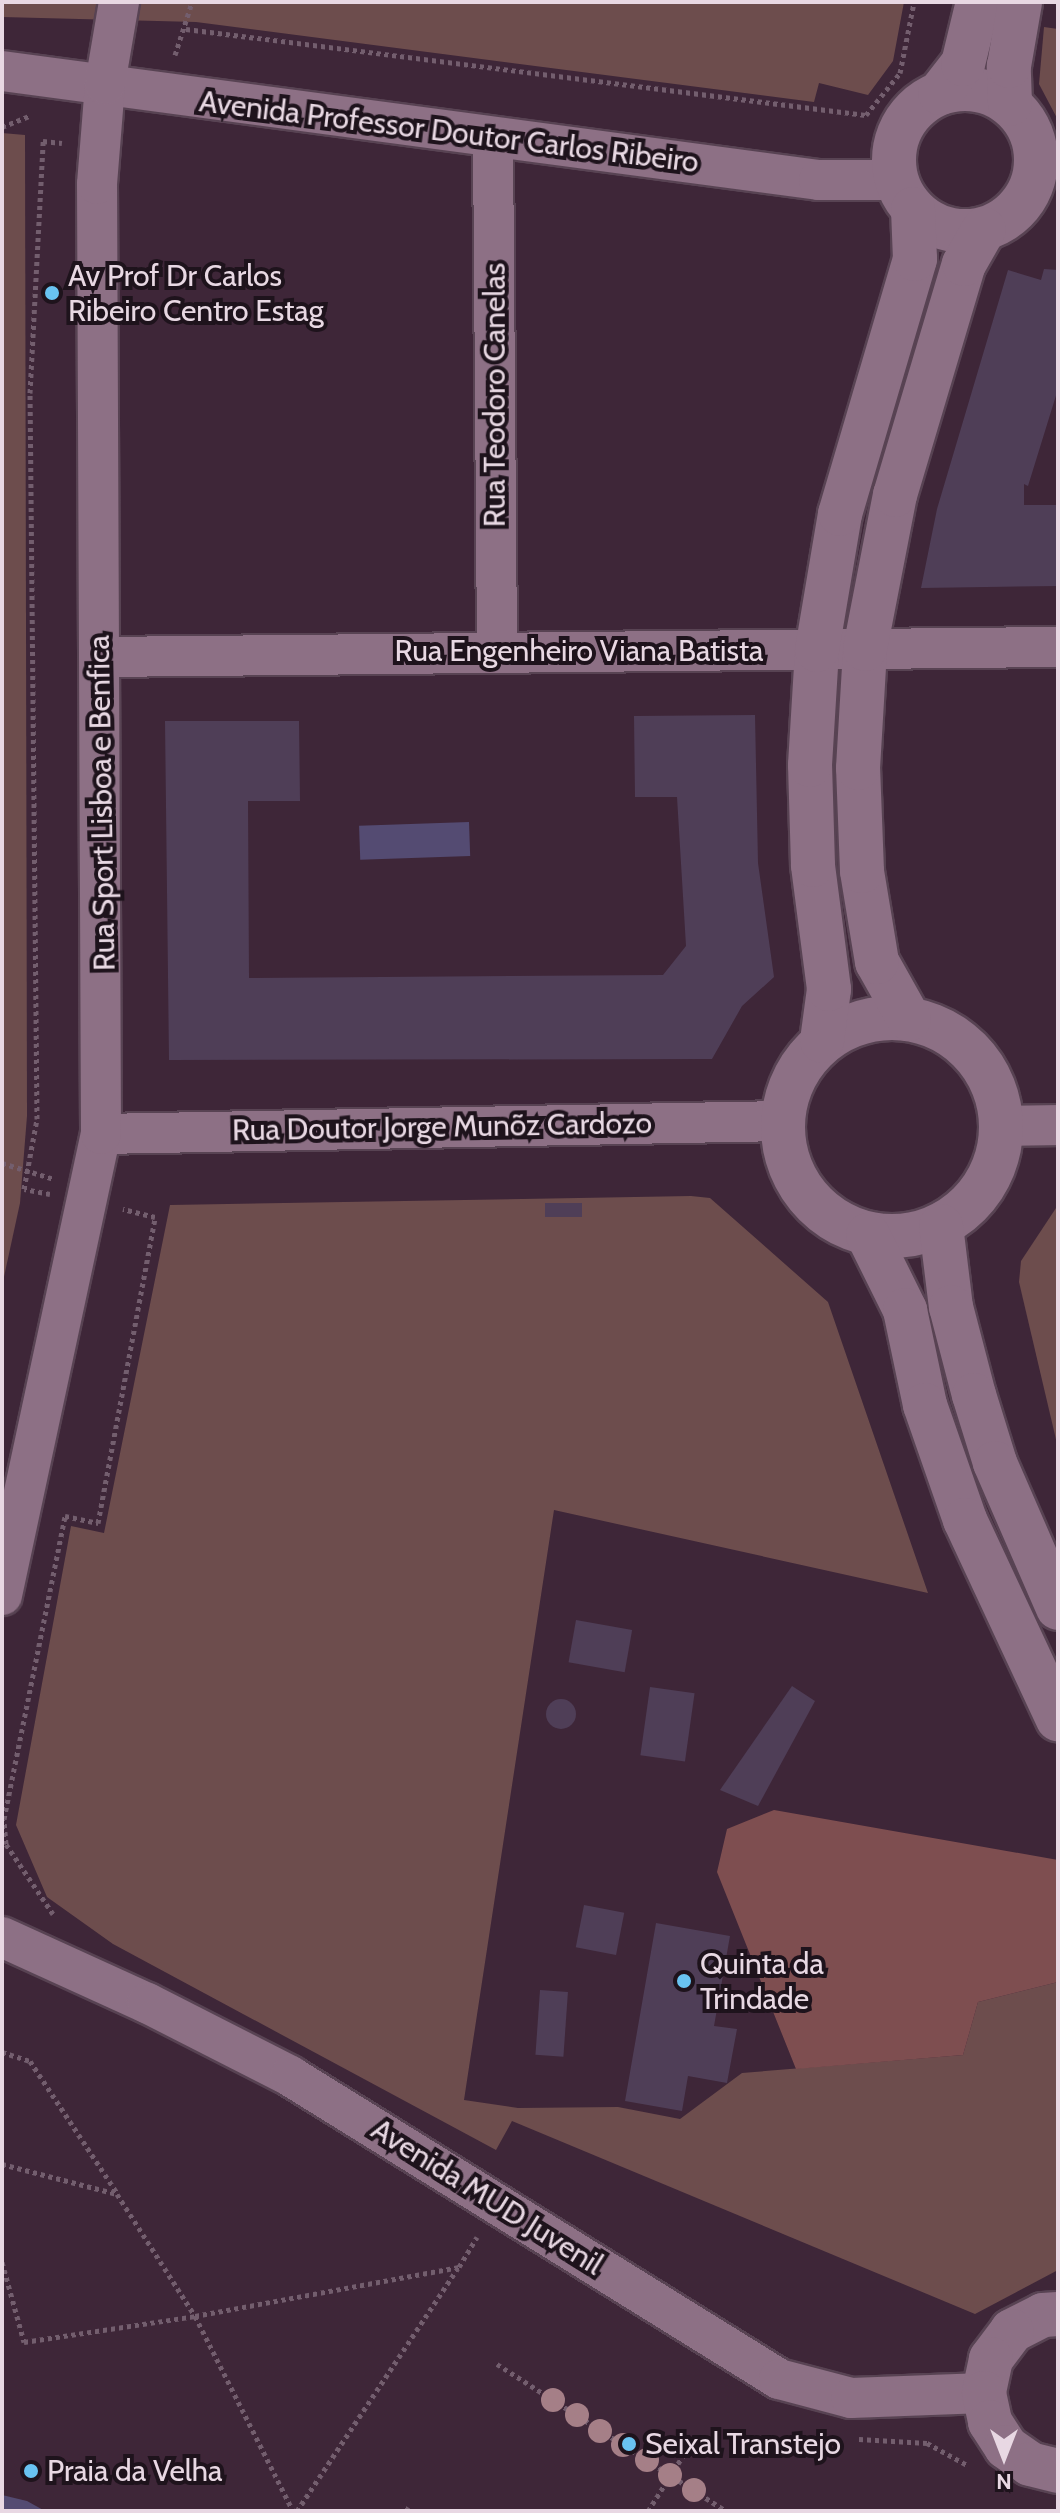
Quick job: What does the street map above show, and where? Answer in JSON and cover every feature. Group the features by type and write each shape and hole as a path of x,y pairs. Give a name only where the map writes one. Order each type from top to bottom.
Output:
{"main road":[{"path":"940,93 963,64 978,2"},
{"path":"905,194 946,229 984,229 1043,197 1035,146 1010,104 1009,66 1020,2"},
{"path":"822,1041 829,989 813,865 810,765 817,650 840,514 915,259 895,149 900,131 923,102 940,93 977,89 1010,104"},
{"path":"909,1019 877,962 862,871 858,768 865,649 895,495 964,264 984,229"},
{"path":"878,1018 909,1019 951,1036 984,1067 997,1095 1002,1126 998,1156 986,1184 966,1208 941,1226 905,1237 868,1235 827,1215 795,1181 784,1151 782,1121 788,1091 802,1064 822,1041 849,1026 878,1018"},
{"path":"941,1226 951,1307 974,1395 995,1463 1058,1608"},
{"path":"868,1235 905,1310 942,1457 1041,1655 1058,1719"},
{"path":"1058,2314 1043,2315 1012,2331 991,2359 984,2393 990,2422 1006,2447 1030,2464 1058,2471"}],"street":[{"name":"Rua Sport Lisboa e Benfica","path":"2,1595 101,1134 100,657 95,457 100,147 105,84 119,2"},
{"name":"Avenida Professor Doutor Carlos Ribeiro","path":"2,71 905,194"},
{"name":"Rua Teodoro Canelas","path":"493,139 497,651"},
{"name":"Rua Engenheiro Viana Batista","path":"100,657 1058,647"},
{"name":"Rua Doutor Jorge Munõz Cardozo","path":"101,1134 782,1121"},
{"path":"1002,1126 1058,1125"},
{"name":"Avenida MUD Juvenil","path":"2,1937 290,2076 481,2222 800,2387 880,2400 984,2393"}],"path":[{"path":"165,95 192,2"},
{"path":"186,29 866,115 900,73 914,2"},
{"path":"88,1195 24,1189 37,1119 30,393 43,141 100,147"},
{"path":"2,1163 155,1217 98,1523 65,1516 4,1819 6,1844 43,1905 62,1919"},
{"path":"2,2052 30,2061 195,2316 295,2511 459,2267 481,2222"},
{"path":"2,2164 117,2194"},
{"path":"481,2222 490,2242"},
{"path":"2,2262 24,2342 195,2316 459,2267"},
{"path":"497,2364 726,2511"},
{"path":"648,2511 695,2437"},
{"path":"847,2438 927,2443 947,2450 972,2469"}],"shaded area":[{"path":"2,2 904,2 893,61 868,95 819,83 814,102 196,22 2,17"},
{"path":"1044,27 1058,29 1058,120 1039,84"},
{"path":"2,133 25,135 27,1116 20,1203 2,1286"},
{"path":"469,822 470,856 360,860 359,826"},
{"path":"710,1198 828,1302 928,1593 554,1510 464,2100 518,2108 618,2107 680,2119 742,2073 963,2055 978,2002 1058,1982 1058,2270 975,2314 512,2121 496,2150 113,1944 47,1897 16,1825 71,1526 104,1533 170,1205"},
{"path":"1058,1205 1058,1448 1019,1282 1021,1261"},
{"path":"774,1810 1058,1860 1058,1982 978,2002 963,2055 796,2069 717,1872 727,1829"},
{"path":"2,2495 27,2501 45,2511 2,2511"}],"building":[{"path":"1044,269 1058,270 1058,389 1028,486 1024,484 1024,505 1058,505 1058,586 921,588 937,509 1008,270 1041,280"},
{"path":"755,715 758,863 774,977 742,1006 712,1059 169,1060 165,721 299,721 300,801 248,801 249,978 663,975 686,946 677,797 635,797 634,716"},
{"path":"545,1203 582,1203 582,1217 545,1217"},
{"path":"576,1620 632,1630 625,1672 569,1662"},
{"path":"792,1686 815,1701 758,1806 720,1790"},
{"path":"650,1687 695,1693 685,1762 640,1755"},
{"path":"561,1699 572,1703 576,1714 572,1725 561,1729 550,1725 546,1714 550,1703"},
{"path":"584,1905 624,1913 616,1955 576,1947"},
{"name":"Quinta da Trindade","path":"656,1923 730,1936 714,2026 737,2029 727,2083 688,2076 682,2111 625,2101"},
{"path":"540,1990 568,1992 563,2057 535,2055"}],"place":[{"name":"Av Prof Dr Carlos Ribeiro Centro Estag","path":"52,293"},
{"name":"Quinta da Trindade","path":"684,1981"},
{"name":"Seixal Transtejo","path":"629,2444"},
{"name":"Praia da Velha","path":"31,2471"}]}
